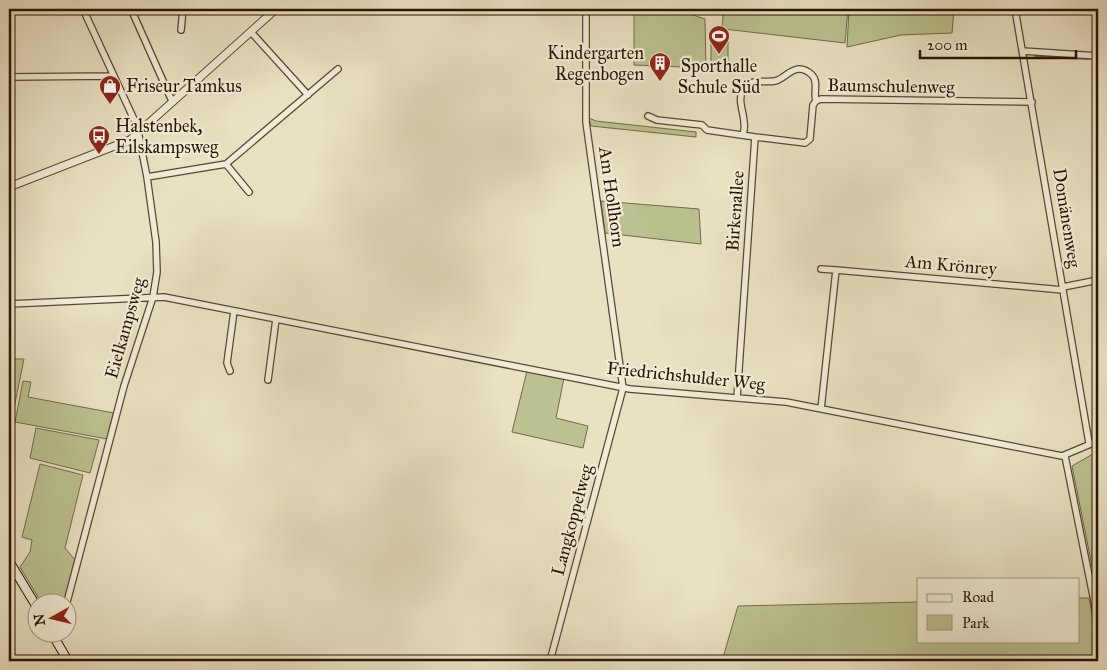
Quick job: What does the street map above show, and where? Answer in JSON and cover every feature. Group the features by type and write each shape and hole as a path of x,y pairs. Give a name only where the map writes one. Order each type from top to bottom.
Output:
{"main road":[{"path":"9,561 28,592"},
{"path":"57,642 66,659"}],"street":[{"name":"Eielkampsweg","path":"70,592 124,386 153,296 157,272 156,242 147,177 137,126 83,9"},
{"path":"131,9 172,101"},
{"path":"181,30 183,9"},
{"path":"9,187 121,144 139,134 172,101 276,9"},
{"name":"Am Hollhorn","path":"586,9 586,122 624,388"},
{"name":"Domänenweg","path":"1015,9 1089,443"},
{"path":"252,32 308,95"},
{"path":"1023,50 1098,56"},
{"path":"147,177 226,164 338,69"},
{"path":"743,135 744,123 740,102 741,96 743,89 752,82 778,80 794,69 803,70 814,76 816,101"},
{"path":"9,77 114,76"},
{"name":"Baumschulenweg","path":"755,137 805,143 810,139 813,105 821,99 1032,102"},
{"path":"648,116 657,120 702,125 707,130 755,137"},
{"name":"Birkenallee","path":"737,398 755,137"},
{"path":"226,164 249,192"},
{"name":"Am Krönrey","path":"821,269 1063,288 1098,280"},
{"path":"821,409 836,270"},
{"name":"Friedrichshulder Weg","path":"9,304 153,296 624,388 786,402 1065,456"},
{"path":"230,370 227,363 234,311"},
{"path":"268,380 276,319"},
{"name":"Langkoppelweg","path":"550,661 624,388"},
{"path":"1098,441 1089,443 1065,456 1098,621"},
{"path":"58,661 66,659"}],"green space":[{"path":"634,9 675,9 705,19 706,68 634,65"},
{"path":"721,9 848,9 845,43 724,29 722,27"},
{"path":"849,9 954,9 952,33 901,35 847,47"},
{"name":"Sporthalle Schule Süd","path":"718,38 728,38 728,70 711,69 711,42 718,42"},
{"path":"589,118 596,121 696,132 696,137 591,126"},
{"path":"601,201 699,209 701,244 605,233"},
{"path":"9,359 24,359 9,426"},
{"path":"527,371 564,378 556,418 588,426 583,448 512,432"},
{"path":"23,381 31,382 28,397 114,413 107,439 15,422"},
{"path":"36,428 99,440 90,473 30,458"},
{"path":"1098,451 1098,596 1072,466"},
{"path":"40,464 83,475 65,548 76,561 68,592 35,592 20,567 30,552 32,540 22,537"},
{"path":"1080,598 1089,598 1098,648 1098,661 722,661 738,606 917,602 917,642 1080,642"}],"waterway":[{"path":"1035,56 1061,58"},
{"path":"1067,58 1090,59"},
{"path":"1093,59 1098,60"}],"place":[{"name":"Sporthalle Schule Süd","path":"719,55"},
{"name":"Kindergarten Regenbogen","path":"660,82"},
{"name":"Friseur Tamkus","path":"110,105"},
{"name":"Halstenbek, Eilskampsweg","path":"99,155"}]}
